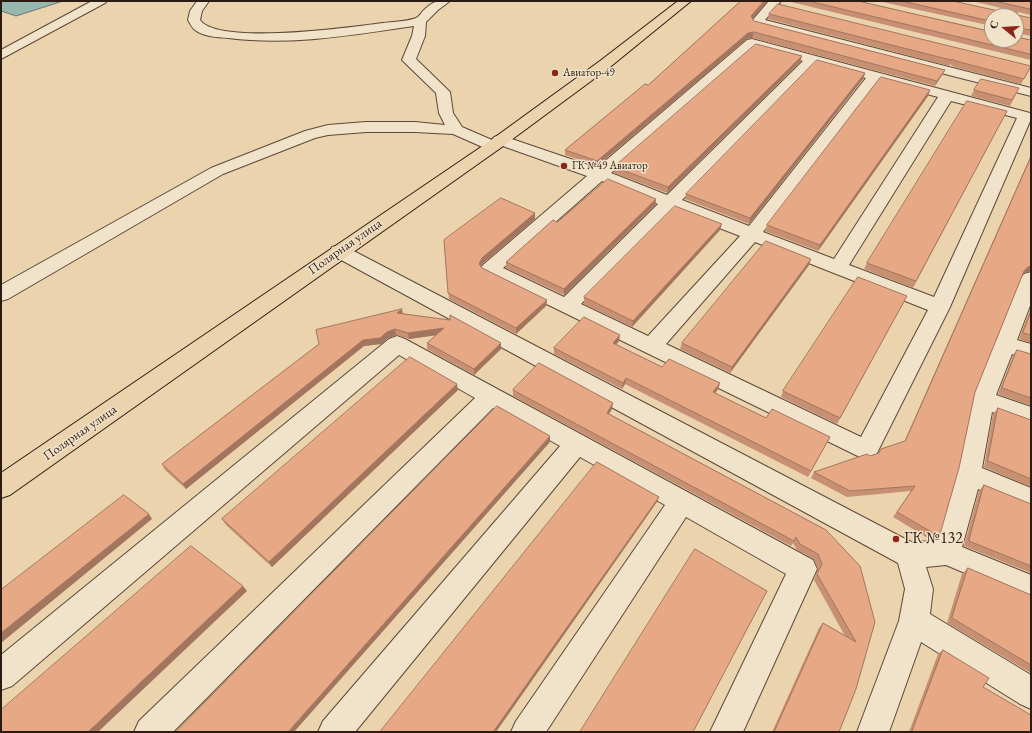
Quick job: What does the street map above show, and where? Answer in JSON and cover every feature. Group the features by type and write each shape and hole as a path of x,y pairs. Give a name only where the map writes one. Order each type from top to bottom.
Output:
{"main road":[{"name":"Полярная улица","path":"1,487 339,251 497,143 605,64 685,1"}],"lane":[{"path":"1,55 10,52 101,1"},
{"path":"203,1 196,11 194,20 199,27 209,32 242,36 286,37 332,34 424,18 444,1"},
{"path":"418,2 424,18 419,38 411,50 409,60 444,92 446,113 456,130"},
{"path":"788,7 774,2 757,22 1031,92"},
{"path":"752,43 812,59 1025,116 940,307 866,450 490,268 752,43"},
{"path":"567,306 812,59"},
{"path":"651,346 752,234 875,76"},
{"path":"838,267 947,95"},
{"path":"1,294 217,171 310,134 328,130 366,127 415,127 456,130 600,175 940,307"},
{"path":"339,251 909,555 946,553 1031,588"},
{"path":"946,553 969,474 983,399 1004,343 1029,290"},
{"path":"1004,343 1031,352"},
{"path":"1,676 397,344 803,569 726,732"},
{"path":"150,732 491,396"},
{"path":"983,399 1031,417"},
{"path":"334,732 577,443"},
{"path":"969,474 1031,499"},
{"path":"527,732 682,502"},
{"path":"873,732 914,621 920,589 909,555"},
{"path":"914,621 1031,693"}],"water":[{"path":"1,1 63,1 16,16 1,11"}],"building":[{"path":"741,1 764,1 751,16 754,21 945,70 937,81 754,32 748,33 597,161 565,150 645,84 648,85"},
{"path":"809,1 858,1 984,30 984,43"},
{"path":"902,1 953,1 985,8 984,19"},
{"path":"995,1 1031,1 1031,9"},
{"path":"778,4 1031,66 1024,79 952,59 951,60 769,14"},
{"path":"1024,16 1031,18 1031,30 1024,29"},
{"path":"1024,39 1031,40 1031,54 1006,48 1024,48"},
{"path":"756,44 802,56 668,187 614,167"},
{"path":"817,60 865,73 750,218 686,194"},
{"path":"881,77 930,90 820,245 767,225"},
{"path":"981,79 1019,88 1012,100 974,90"},
{"path":"967,101 1007,111 916,281 867,263"},
{"path":"1031,157 1031,266 1024,271 975,392 959,468 940,534 935,534 897,512 915,486 850,491 814,472 867,454 870,456 879,453 881,449 905,441"},
{"path":"608,179 656,199 564,289 506,262 553,220 557,222"},
{"path":"501,198 535,213 482,258 479,264 482,268 547,300 516,328 448,293 444,240"},
{"path":"675,206 722,224 633,321 584,297"},
{"path":"766,241 811,259 732,367 682,343"},
{"path":"858,277 907,296 840,418 783,391"},
{"path":"402,309 397,313 450,320 450,315 501,343 474,369 427,343 444,328 408,333 395,329 387,332 380,338 363,340 183,484 162,464 319,344 316,330"},
{"path":"1031,312 1031,335 1023,333"},
{"path":"584,317 620,335 613,343 662,367 669,359 720,383 713,392 766,418 772,409 830,437 811,471 626,378 623,383 554,348"},
{"path":"1017,350 1031,354 1031,398 1002,388"},
{"path":"410,357 457,384 269,562 222,519"},
{"path":"539,363 613,403 607,413 826,530 860,566 875,622 856,689 839,732 774,732 823,623 856,642 817,574 822,564 818,554 800,544 796,537 794,541 513,390"},
{"path":"497,406 550,436 288,732 176,732"},
{"path":"998,408 1031,420 1031,479 988,461"},
{"path":"597,462 659,497 493,732 380,732"},
{"path":"984,485 1031,504 1031,566 969,541"},
{"path":"124,495 149,514 1,633 1,590"},
{"path":"191,546 243,586 88,732 1,732 1,710"},
{"path":"695,549 767,591 693,732 580,732"},
{"path":"968,568 1031,595 1031,665 952,618"},
{"path":"943,650 989,678 983,687 1031,715 1031,732 912,732"}],"place":[{"name":"Авиатор-49","path":"555,73"},
{"name":"ГК №49 Авиатор","path":"564,166"},
{"name":"ГК №132","path":"896,539"}]}
